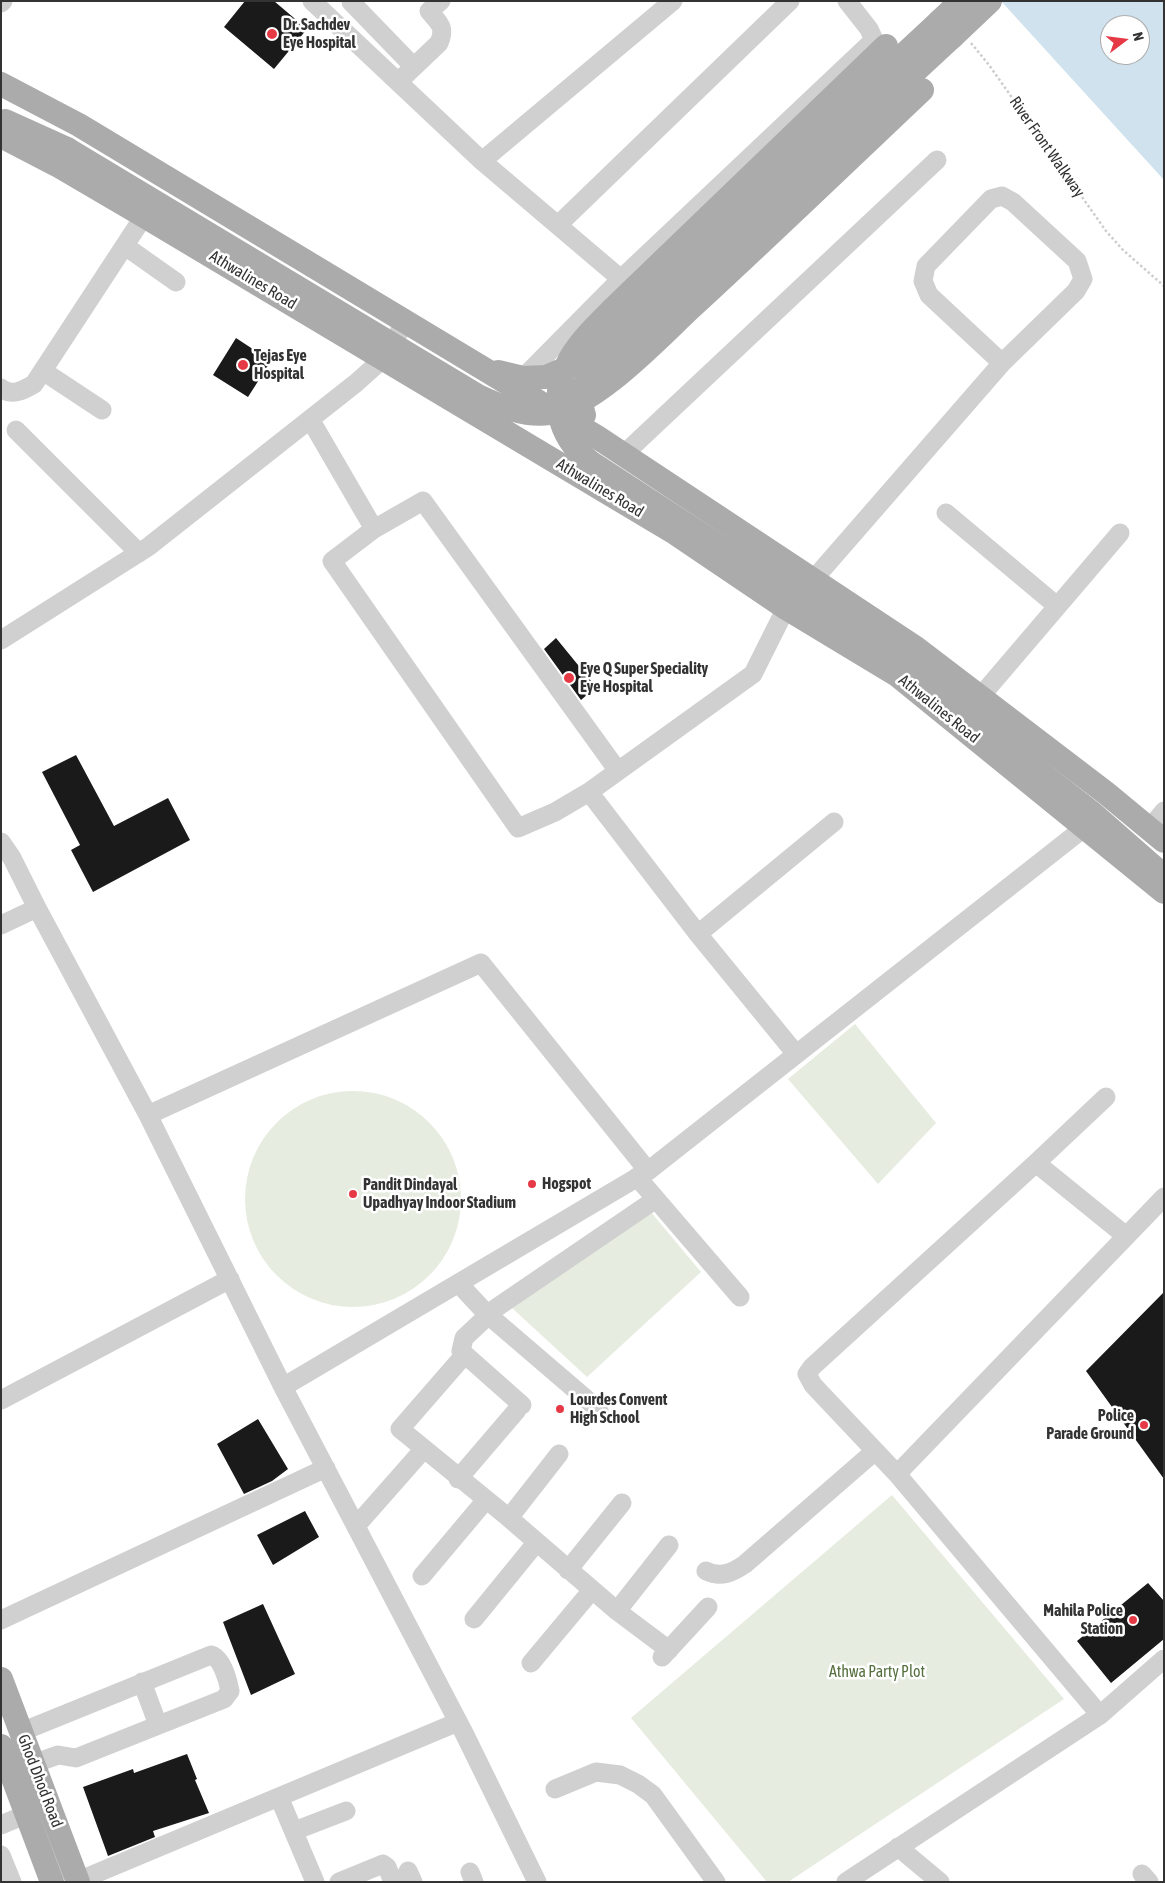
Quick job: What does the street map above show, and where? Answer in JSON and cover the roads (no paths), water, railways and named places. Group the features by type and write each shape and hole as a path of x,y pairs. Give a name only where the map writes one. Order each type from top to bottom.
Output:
{"main road":[{"path":"1,119 67,149 478,396 517,411 549,413 585,400 612,380 723,279 922,90 960,1"},
{"path":"1,84 79,124 469,360 520,383 546,377 567,368 948,32 990,1"},
{"path":"948,32 886,46 620,302 586,337 570,358 563,376 559,401 559,417 563,429 577,451 590,462 905,667 1092,813 1164,876"},
{"path":"597,437 583,413 580,402 587,378 600,362 948,32"},
{"name":"Athwalines Road","path":"1,136 57,165 144,216 675,533 786,608 897,675 1164,892"},
{"name":"Athwalines Road","path":"520,383 597,437 916,648 1156,835"},
{"path":"721,563 741,533"},
{"name":"Ghod Dhod Road","path":"1,1679 78,1881"},
{"path":"1,1746 52,1882"}],"street":[{"path":"312,1 333,23 482,161 558,225 598,262 621,279"},
{"path":"482,161 673,1"},
{"path":"558,225 790,1"},
{"path":"520,383 621,279 874,40 869,29 847,1"},
{"path":"333,23 352,2 414,67"},
{"path":"398,82 439,43 442,35 442,26 430,4"},
{"path":"623,454 937,160"},
{"path":"813,580 1002,363 1076,291 1083,279 1077,262 1013,202 1002,196 991,199 926,266 923,281 928,294 1002,363"},
{"path":"1,388 10,392 19,391 34,384 144,216"},
{"path":"125,246 176,282"},
{"path":"4,635 139,553 356,383 384,358 406,322"},
{"path":"43,371 102,410"},
{"path":"310,419 374,529"},
{"path":"16,430 139,553"},
{"path":"618,771 423,500 374,529 332,561 518,828 555,812 589,792 753,674 786,608"},
{"path":"946,513 1057,606"},
{"path":"980,697 1120,533"},
{"path":"589,792 698,934 796,1054"},
{"path":"283,1387 642,1174 1084,826 1117,803"},
{"path":"1156,835 1164,810"},
{"path":"698,934 834,822"},
{"path":"1,842 12,858 148,1115 283,1387 458,1722 538,1882"},
{"path":"1,925 37,908"},
{"path":"148,1115 481,963 642,1174 656,1199 740,1297"},
{"path":"1100,1715 897,1474 812,1385 808,1377 809,1370 1106,1097"},
{"path":"1036,1163 1126,1236"},
{"path":"897,1474 1164,1198"},
{"path":"458,1479 520,1407 461,1351 464,1338 487,1314 656,1199"},
{"path":"1,1400 230,1279"},
{"path":"459,1284 487,1314 599,1410"},
{"path":"460,1360 400,1429 458,1479 508,1518 665,1653 708,1607"},
{"path":"356,1526 423,1450"},
{"path":"706,1571 715,1575 723,1575 745,1564 876,1451"},
{"path":"508,1518 560,1454"},
{"path":"1,1620 326,1468"},
{"path":"422,1576 486,1501"},
{"path":"568,1570 622,1503"},
{"path":"474,1619 536,1543"},
{"path":"617,1611 669,1545"},
{"path":"531,1663 592,1590"},
{"path":"21,1732 211,1655 218,1659 229,1686 230,1691 224,1699 76,1758 58,1755 33,1764"},
{"path":"846,1882 1100,1715 1164,1659"},
{"path":"142,1682 158,1725"},
{"path":"78,1881 458,1722"},
{"path":"555,1788 596,1772 620,1775 638,1784 653,1794 665,1809 716,1882"},
{"path":"279,1797 315,1882"},
{"path":"294,1832 346,1811"},
{"path":"1,1825 27,1814"},
{"path":"898,1847 940,1882"},
{"path":"2,1862 12,1882"},
{"path":"340,1882 383,1864 405,1878"}],"water":[{"path":"1001,1 1164,1 1164,180"}],"place":[{"name":"Dr. Sachdev Eye Hospital","path":"272,34"},
{"name":"Tejas Eye Hospital","path":"243,365"},
{"name":"Eye Q Super Speciality Eye Hospital","path":"569,678"},
{"name":"Hogspot","path":"532,1184"},
{"name":"Pandit Dindayal Upadhyay Indoor Stadium","path":"353,1194"},
{"name":"Lourdes Convent High School","path":"560,1409"},
{"name":"Police Parade Ground","path":"1144,1425"},
{"name":"Mahila Police Station","path":"1133,1620"}],"park label":[{"name":"Athwa Party Plot","path":"877,1672"}]}
